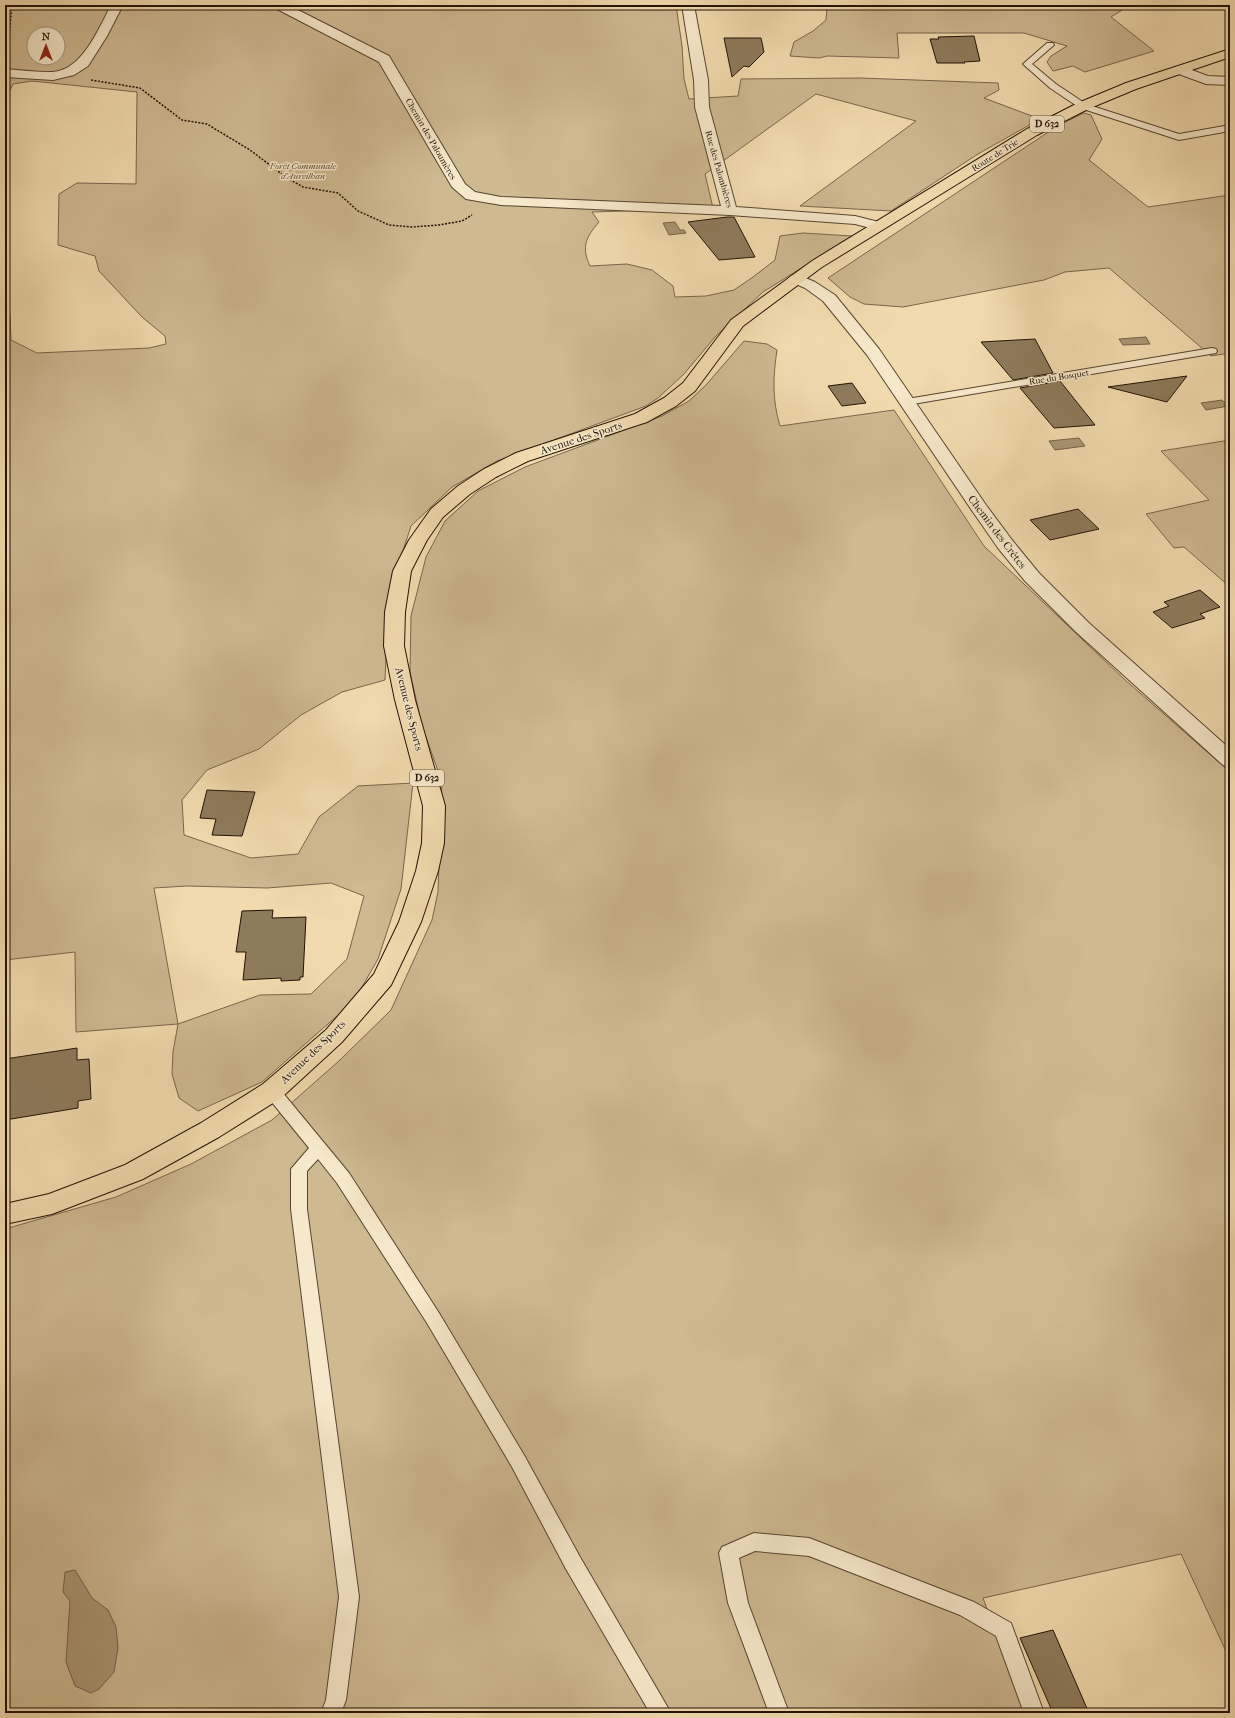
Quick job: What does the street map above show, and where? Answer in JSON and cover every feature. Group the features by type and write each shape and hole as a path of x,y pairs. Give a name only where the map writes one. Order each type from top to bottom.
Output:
{"main road":[{"name":"Route de Trie","path":"878,226 1032,132 1083,106 1131,86 1230,53"},
{"name":"D 632","path":"796,279 878,226"},
{"name":"Avenue des Sports","path":"5,1214 52,1204 134,1172 210,1130 272,1091 334,1036 382,979 410,922 427,871 433,843 434,806 405,700 394,646 395,612 402,571 418,540 437,514 464,490 490,473 522,457 641,418 670,402 689,387 738,323 796,279"}],"street":[{"path":"5,68 53,76 69,72 83,63 101,36 117,5"},
{"name":"Chemin des Paloumères","path":"279,5 384,59 459,187 470,196 501,201 730,211"},
{"name":"Rue des Palombières","path":"688,5 701,80 702,107 730,211 855,220 878,226"},
{"path":"1181,70 1206,80 1230,81"},
{"name":"Chemin des Crêtes","path":"796,279 810,284 829,298 873,352 1004,544 1032,577 1082,627 1230,760"}],"lane":[{"path":"1050,45 1027,64 1053,86 1083,106 1179,137 1230,128"},
{"name":"Rue du Bosquet","path":"907,402 1212,352"},
{"path":"272,1091 343,1178 433,1318 518,1461 573,1563 662,1713"},
{"path":"319,1148 299,1169 299,1209 349,1597 336,1700 331,1713"},
{"path":"779,1713 738,1603 729,1553 754,1542 809,1547 967,1608 1004,1630 1034,1713"}],"path":[{"path":"5,68 12,5"},
{"path":"53,76 116,83 140,88 182,120 207,124 250,150 287,178 303,187 338,193 358,211 371,218 389,224 412,227 439,225 462,221 474,214 481,198"}],"green space":[{"name":"Forêt Communale d'Aureilhan","path":"5,5 676,5 682,46 684,79 689,99 738,96 741,79 860,78 998,83 999,90 984,98 1040,119 978,154 891,211 800,206 916,121 816,94 705,174 713,208 592,212 599,222 586,242 585,248 590,266 627,264 652,270 673,286 675,297 706,296 734,290 775,260 780,236 803,233 852,236 763,292 715,337 684,374 658,398 646,406 497,461 452,487 411,526 389,594 385,680 342,692 301,715 259,749 207,770 182,800 184,835 251,858 298,854 319,817 358,786 413,783 401,889 378,959 354,1001 262,1082 198,1111 179,1098 172,1074 173,1052 178,1024 76,1032 75,952 5,960 5,296 10,315 11,340 37,353 149,348 166,344 165,336 142,317 99,271 95,256 58,245 59,194 77,183 136,184 137,92 32,81 13,84 5,101","holes":["331,883 364,896 347,959 311,994 260,995 178,1024 154,888 187,886 267,888"]},
{"path":"823,5 1130,5 1111,17 1154,51 1085,72 1073,66 1053,71 1047,62 1051,56 1067,46 1024,33 897,33 899,58 827,56 819,58 790,56 794,42 813,31 826,20 827,8"},
{"path":"1084,113 1091,115 1102,139 1089,160 1148,207 1230,195 1230,353 1211,356 1109,268 1065,272 1044,280 903,307 864,304 850,297 828,278 1059,125"},
{"path":"744,341 767,344 777,350 774,397 780,426 894,410 984,546 1124,679 1230,772 1230,1660 1181,1554 983,1598 1026,1713 5,1713 5,1229 116,1197 191,1164 272,1120 340,1060 391,1010 432,920 438,892 442,782 422,726 410,672 411,616 426,557 445,521 478,491 525,467 662,416 689,401 706,385"},
{"path":"1230,440 1230,587 1184,547 1174,548 1146,514 1209,500 1161,451"}],"shaded area":[{"path":"675,222 680,230 684,230 686,233 669,235 663,223"},
{"path":"1146,337 1150,344 1123,345 1119,339"},
{"path":"1222,400 1228,406 1206,410 1201,403"},
{"path":"1079,438 1085,446 1055,450 1049,441"},
{"path":"75,1570 92,1598 108,1610 116,1627 118,1648 114,1672 99,1689 91,1693 75,1686 66,1662 70,1601 63,1592 65,1572"}],"building":[{"path":"974,36 980,61 964,62 965,63 937,63 930,39 939,39 938,37"},
{"path":"724,38 761,38 764,52 749,67 744,66 732,77"},
{"path":"734,217 755,257 719,260 688,222"},
{"path":"1035,339 1053,373 1013,380 981,342"},
{"path":"1187,376 1167,402 1108,387"},
{"path":"1060,381 1095,425 1054,428 1020,388"},
{"path":"852,383 866,403 842,406 828,386"},
{"path":"1078,509 1099,529 1050,540 1030,520"},
{"path":"1200,590 1220,607 1200,614 1205,618 1172,628 1153,612 1169,606 1164,602"},
{"path":"207,790 255,792 242,836 212,835 216,819 200,818"},
{"path":"273,910 272,918 306,917 303,977 300,977 300,980 281,981 281,978 243,980 246,952 236,952 242,911"},
{"path":"77,1048 77,1060 89,1059 91,1099 78,1101 78,1108 5,1120 5,1059"},
{"path":"1053,1630 1089,1713 1053,1713 1020,1638"}]}
